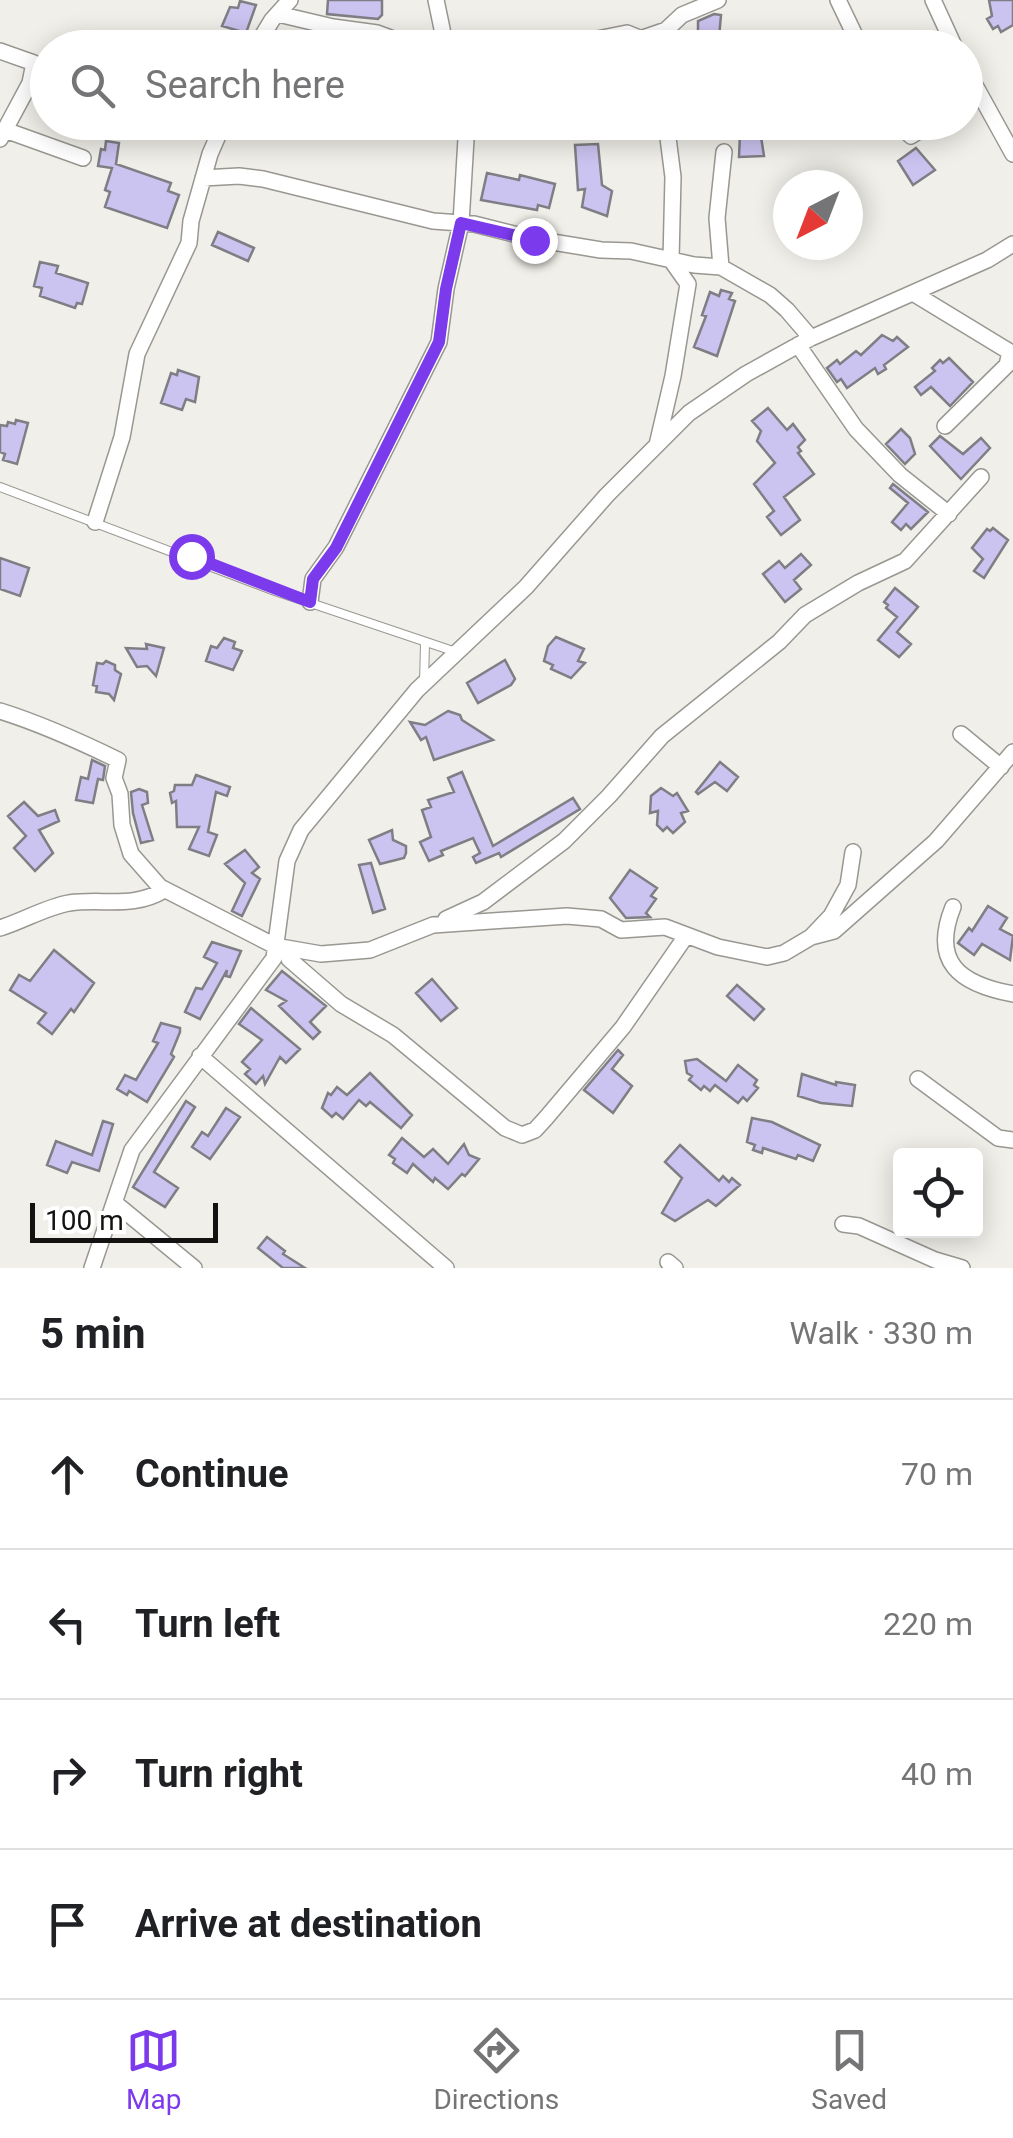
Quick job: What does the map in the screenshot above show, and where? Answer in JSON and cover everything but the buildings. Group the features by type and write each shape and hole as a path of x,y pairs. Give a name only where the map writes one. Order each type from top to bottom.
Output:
{"street":[{"path":"267,30 290,0"},
{"path":"436,0 442,30"},
{"path":"666,30 682,15 718,0"},
{"path":"838,0 852,30"},
{"path":"933,0 947,30"},
{"path":"278,14 359,30"},
{"path":"0,51 30,62"},
{"path":"30,83 2,134 83,158"},
{"path":"983,111 1013,154"},
{"path":"95,522 122,437 137,354 185,254 203,178 217,140"},
{"path":"310,602 313,579 352,516 439,342 461,223 465,140"},
{"path":"656,447 674,376 688,284 672,260 668,140"},
{"path":"721,267 716,218 724,152"},
{"path":"203,178 263,179 433,221 721,267 788,310 856,428 900,475 949,514"},
{"path":"92,1268 132,1150 281,948 289,850 313,814 424,683 538,575 608,495 701,404 804,342 987,260 1013,244"},
{"path":"913,292 1010,352 1008,365 945,426"},
{"path":"0,711 60,731 82,746 118,760 114,778 120,794 122,825 132,854 164,890 281,948 321,954 355,952 482,902 564,842 662,736 806,615 858,582 905,561 980,477"},
{"path":"961,734 1000,767"},
{"path":"811,937 834,931 936,840 1013,752"},
{"path":"433,924 567,916 601,920 621,930 665,926 718,947 767,957 784,953 811,937 831,916 848,886 853,852"},
{"path":"0,928 61,905 134,902 164,890"},
{"path":"953,907 943,947 949,960 974,982 1013,994"},
{"path":"281,948 342,1004 393,1035 505,1128 522,1135 536,1130 623,1027 686,936"},
{"path":"200,1056 446,1268"},
{"path":"918,1078 998,1138 1013,1140"},
{"path":"116,1203 194,1268"},
{"path":"844,1224 859,1226 934,1260 962,1268"}],"lane":[{"path":"0,487 456,652"},
{"path":"424,683 425,643"}],"route":[{"path":"191,556 310,602 313,579 336,548 439,342 461,223 534,240"}]}
